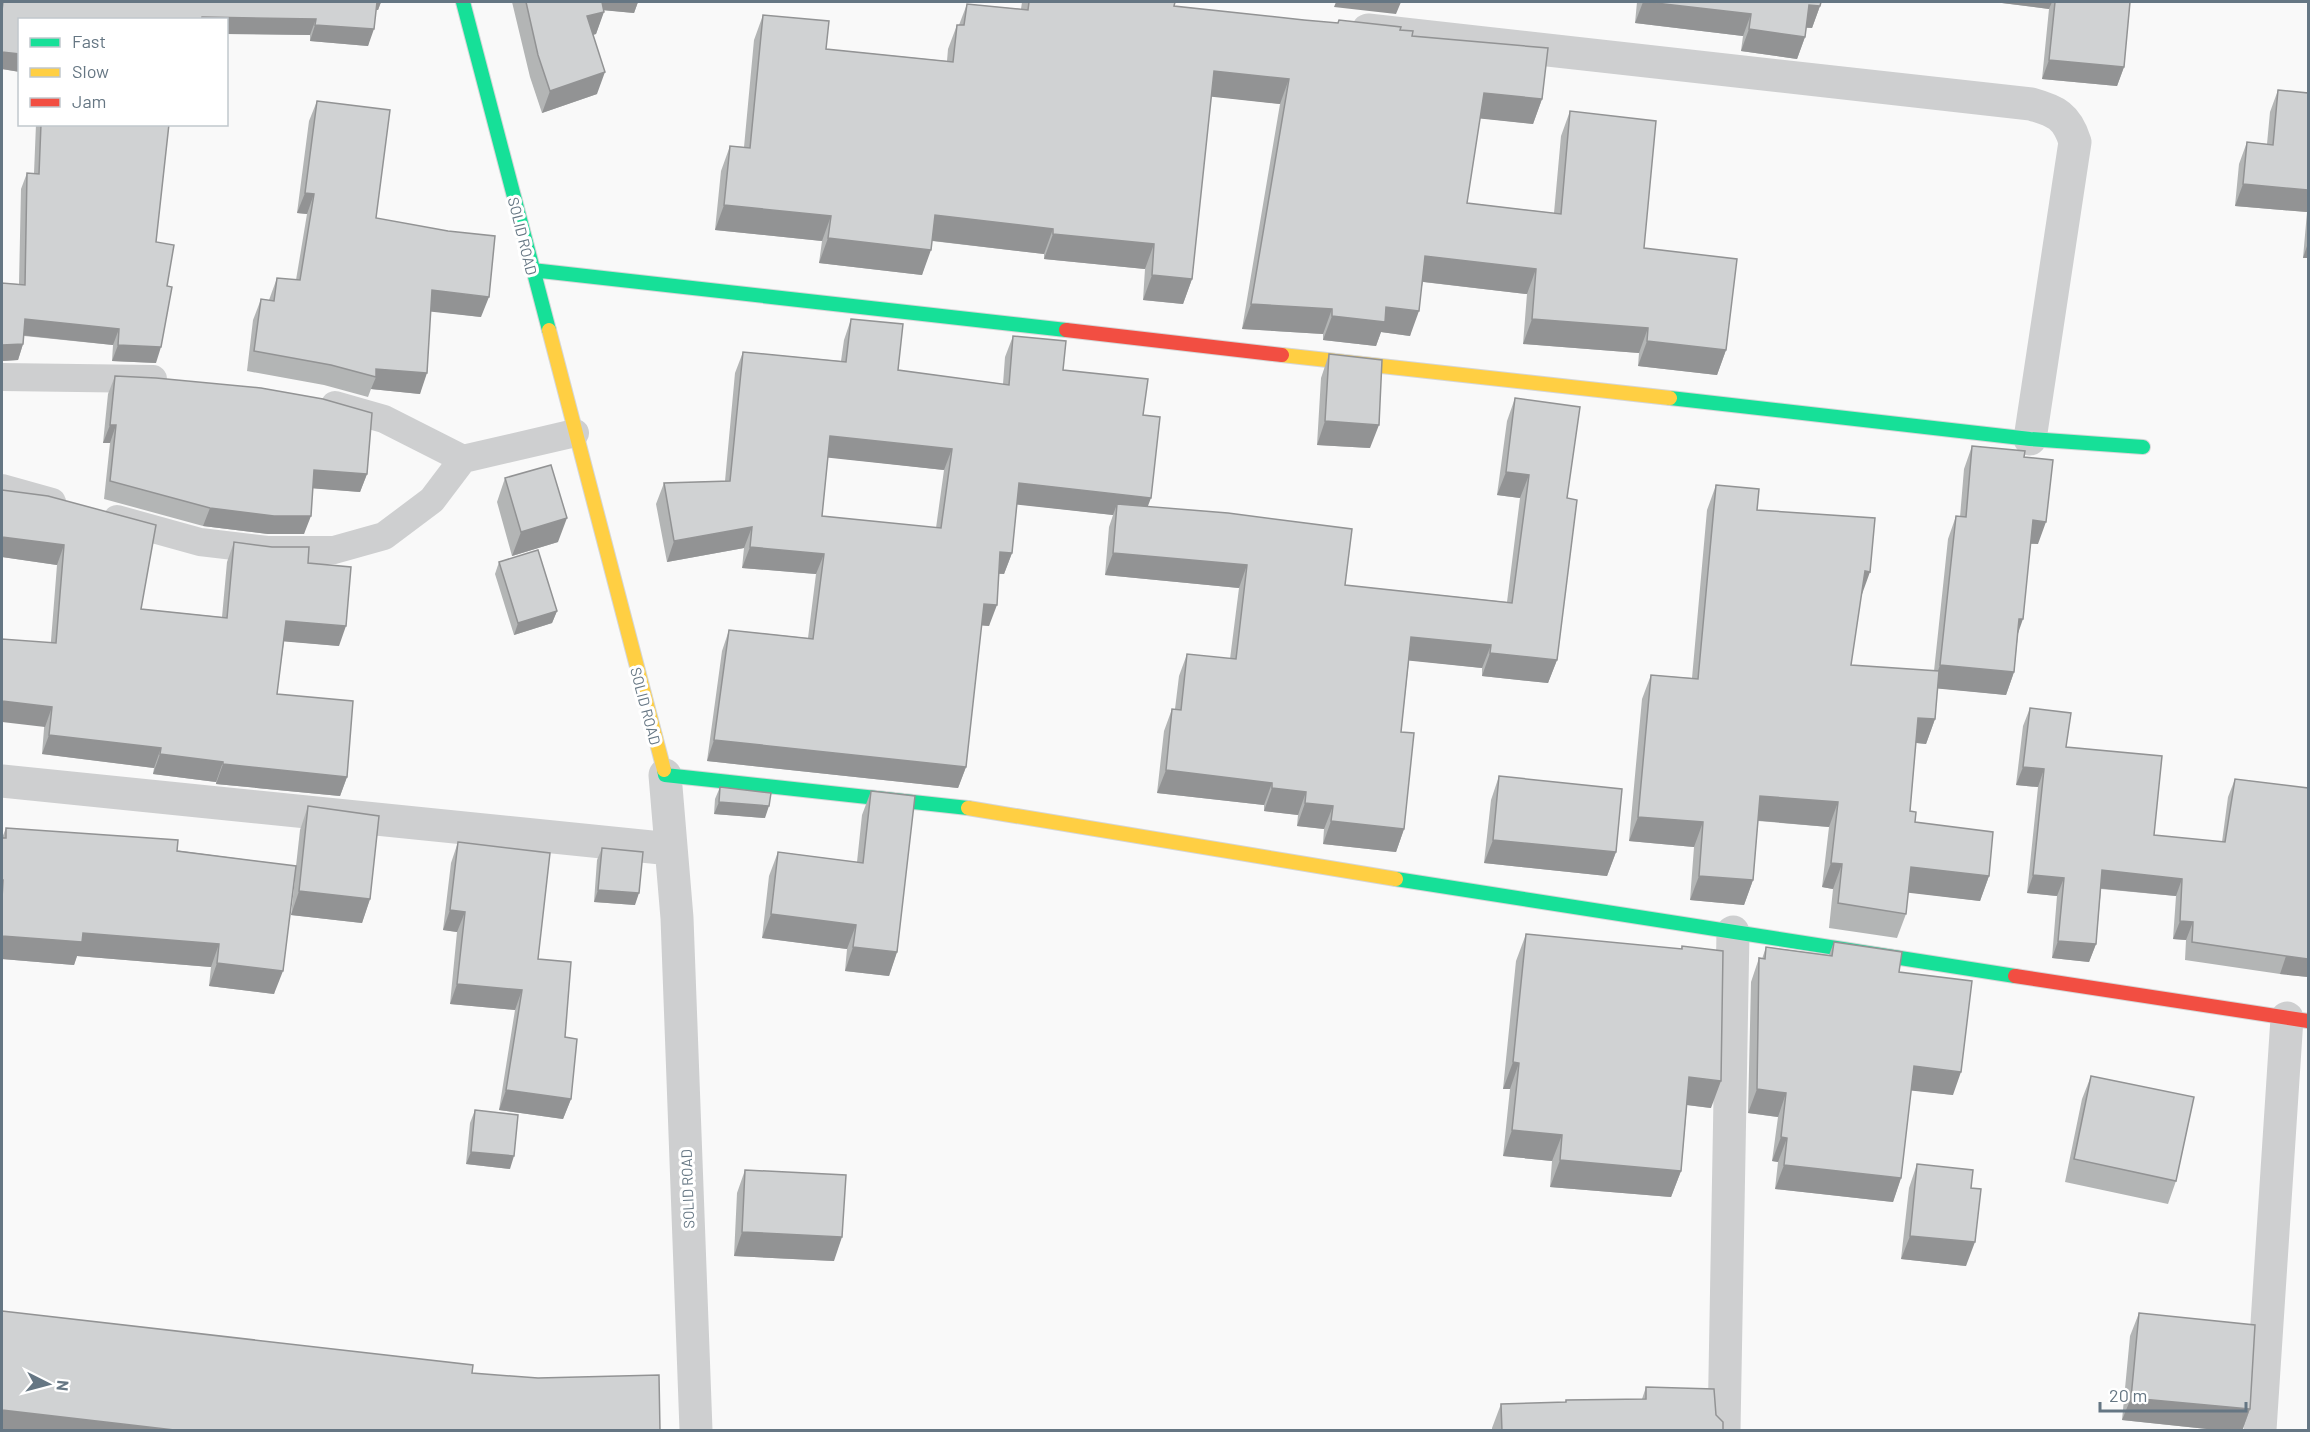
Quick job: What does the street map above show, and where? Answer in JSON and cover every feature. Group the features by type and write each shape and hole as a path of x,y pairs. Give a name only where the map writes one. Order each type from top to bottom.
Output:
{"street":[{"name":"SOLID ROAD","path":"463,2 665,775 677,918 696,1431"},
{"path":"1342,27 2031,104 2050,109 2063,117 2071,128 2075,142 2030,439"},
{"path":"532,270 2030,439 2143,447"},
{"path":"665,775 964,807 1233,853 2298,1019 2260,1431"},
{"path":"2,782 672,849"},
{"path":"1724,1431 1733,932"}],"lane":[{"path":"2,376 128,377 180,381"},
{"path":"311,400 384,419 463,459"},
{"path":"2,488 200,542 267,550 334,550 384,536 432,500 463,459 575,433"}],"building":[{"path":"3,2 377,2 374,29 315,25 316,19 18,18 18,54 2,52"},
{"path":"526,2 602,2 604,12 587,16 605,72 550,91 538,55"},
{"path":"1029,2 1175,2 1174,6 1304,20 1338,23 1339,20 1401,27 1400,30 1413,31 1412,36 1548,48 1542,99 1484,93 1467,203 1561,214 1570,111 1656,121 1644,248 1737,259 1726,350 1647,341 1648,328 1532,319 1536,269 1425,256 1419,311 1386,307 1385,322 1332,316 1332,309 1251,304 1289,79 1214,71 1192,279 1152,275 1154,244 1053,234 1053,229 935,215 931,250 828,238 831,216 724,205 730,146 750,148 763,15 829,21 826,49 953,62 957,25 964,25 967,4 1028,10"},
{"path":"1647,2 1821,2 1820,6 1809,5 1805,37 1749,29 1751,14"},
{"path":"2055,2 2130,2 2124,67 2049,60"},
{"path":"2278,90 2308,93 2308,190 2243,184 2247,142 2273,145"},
{"path":"317,101 390,110 376,218 448,231 495,236 489,297 432,290 427,373 376,369 376,377 331,365 254,351 261,299 274,301 277,278 300,280 314,194 305,193"},
{"path":"41,126 169,126 156,242 174,245 167,286 172,287 161,347 118,345 119,329 25,319 23,344 2,345 2,283 25,285 27,173 39,174"},
{"path":"851,319 903,324 898,370 1009,385 1013,336 1066,341 1063,370 1148,379 1143,415 1160,417 1151,498 1019,483 1012,553 1000,552 997,605 984,604 966,767 714,740 729,630 813,639 824,554 750,547 752,527 674,541 664,483 730,481 743,352 846,362","holes":["830,436 952,449 941,528 822,516"]},
{"path":"1329,354 1382,360 1379,425 1325,421"},
{"path":"115,376 261,388 323,399 372,413 367,474 314,470 311,516 274,516 210,508 110,481 116,425 110,425"},
{"path":"1515,398 1580,407 1567,498 1577,500 1557,660 1490,653 1491,645 1411,637 1401,732 1414,733 1404,829 1331,821 1333,806 1305,803 1306,792 1272,788 1272,783 1166,770 1172,709 1181,710 1187,654 1236,659 1247,565 1113,553 1117,504 1228,513 1352,529 1345,585 1512,603 1529,475 1506,472"},
{"path":"1972,446 2025,451 2024,457 2053,460 2046,522 2033,520 2023,619 2019,619 2014,672 1940,665 1956,516 1966,517"},
{"path":"551,465 567,518 521,532 505,478"},
{"path":"1716,485 1759,489 1757,510 1875,518 1870,572 1865,571 1851,665 1939,671 1935,719 1918,718 1910,811 1916,812 1915,822 1993,832 1989,876 1911,867 1906,914 1838,903 1842,864 1831,863 1838,802 1760,796 1753,880 1699,876 1703,822 1638,817 1651,675 1698,679"},
{"path":"2,490 48,496 156,525 141,609 227,618 234,542 272,547 309,547 308,563 351,567 346,626 286,621 277,694 353,701 347,777 223,764 223,762 160,754 161,748 49,735 52,707 2,701 2,639 56,643 64,545 2,537"},
{"path":"538,550 557,611 518,623 499,562"},
{"path":"2030,708 2071,713 2066,747 2162,756 2154,835 2225,842 2235,779 2308,788 2308,959 2192,942 2193,922 2180,921 2182,879 2102,870 2096,944 2058,941 2064,878 2033,875 2044,769 2023,767"},
{"path":"1499,776 1622,789 1616,852 1493,840"},
{"path":"720,787 771,793 769,806 719,802"},
{"path":"871,791 915,796 897,952 853,947 856,925 771,914 778,852 863,863"},
{"path":"308,806 379,816 370,899 299,891"},
{"path":"6,828 178,840 177,851 296,866 283,971 217,963 219,944 83,933 82,942 2,936 2,838 6,838"},
{"path":"458,842 550,853 538,959 571,962 565,1037 577,1039 571,1099 506,1090 522,990 457,984 465,912 450,910"},
{"path":"602,848 643,852 639,893 598,890"},
{"path":"1526,934 1723,951 1721,1081 1689,1077 1681,1171 1560,1160 1562,1135 1512,1130 1519,1063 1513,1062"},
{"path":"1834,942 1902,952 1899,972 1972,981 1961,1072 1914,1066 1901,1178 1784,1165 1787,1138 1781,1137 1786,1093 1757,1089 1759,958 1765,959 1766,947 1832,956"},
{"path":"2091,1076 2194,1097 2176,1181 2074,1159"},
{"path":"475,1110 518,1115 514,1156 471,1152"},
{"path":"1917,1164 1973,1170 1971,1188 1981,1189 1975,1242 1910,1236"},
{"path":"745,1170 846,1175 842,1237 742,1232"},
{"path":"2,1311 473,1365 472,1373 538,1378 659,1375 660,1431 183,1431 2,1410"},
{"path":"2139,1313 2255,1325 2250,1409 2131,1398"},
{"path":"1646,1387 1714,1389 1716,1415 1723,1422 1723,1431 1502,1431 1501,1404 1646,1399"}],"traffic: fast":[{"path":"463,2 549,330"},
{"path":"532,270 1066,330"},
{"path":"1670,398 2030,439 2143,447"},
{"path":"664,770 665,775 968,808"},
{"path":"1396,879 2015,976"}],"traffic: slow":[{"path":"549,330 664,770"},
{"path":"1282,355 1670,398"},
{"path":"968,808 1396,879"}],"traffic: jam":[{"path":"1066,330 1282,355"},
{"path":"2015,976 2308,1021"}]}
